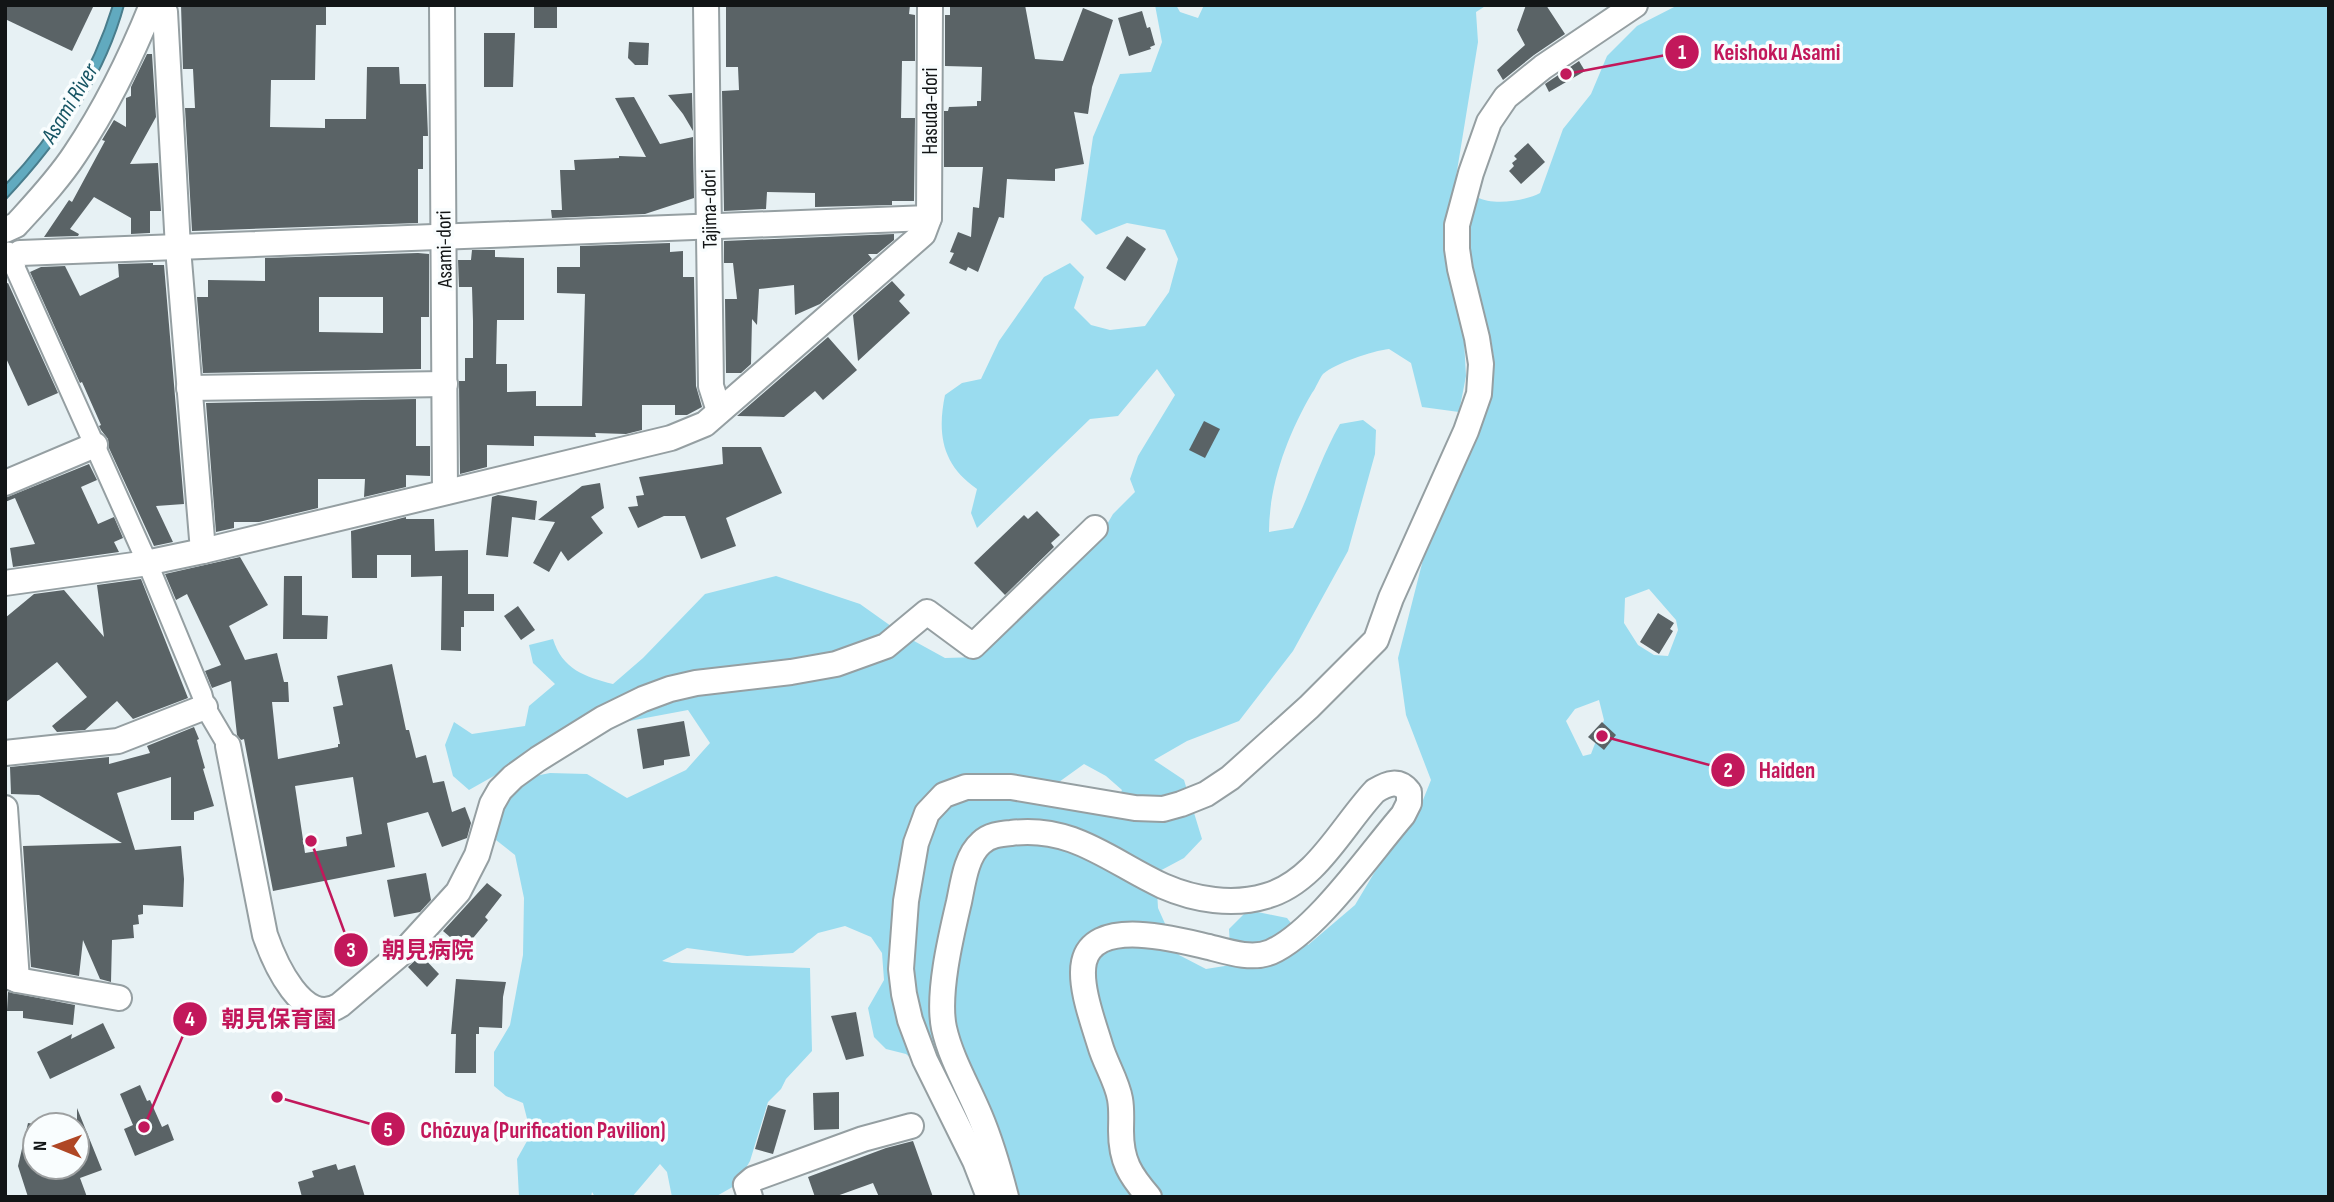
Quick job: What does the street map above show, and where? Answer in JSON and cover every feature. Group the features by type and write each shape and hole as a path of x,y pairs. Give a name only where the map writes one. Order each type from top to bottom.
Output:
{"street":[{"path":"152,5 132,53 106,103 74,156 16,225 10,249 147,562 205,707 228,746 265,935 282,976 311,1006 329,1010 340,1005 406,949 458,892 477,855 492,804 500,790 538,759 604,718 670,689 696,683 791,673 836,664 886,646 927,611 973,646 1095,528"},
{"path":"161,5 165,12 178,248 203,551"},
{"name":"Asami-dori","path":"442,5 446,492"},
{"name":"Tajima-dori","path":"706,5 711,386 719,411"},
{"name":"Hasuda-dori","path":"929,218 930,5"},
{"path":"989,1197 975,1161 925,1060 910,1020 904,994 901,969 906,901 916,843 927,813 944,795 966,787 1011,787 1135,808 1163,809 1181,804 1206,794 1230,778 1309,707 1376,640 1391,598 1466,431 1479,394 1481,364 1460,269 1457,225 1489,122 1506,97 1543,67 1635,5"},
{"path":"5,583 203,551 671,439 705,424 923,234 929,218 178,248 10,249"},
{"path":"189,388 445,384"},
{"path":"5,483 94,445"},
{"path":"5,753 118,741 205,707"},
{"path":"1006,1197 982,1120 950,1048 942,1014 952,929 968,868 973,853 980,844 989,837 1000,834 1035,831 1052,833 1096,849 1164,887 1214,900 1253,900 1270,895 1300,878 1385,784 1395,783 1405,787 1409,792 1409,803 1404,815 1329,902 1279,948 1267,954 1245,955 1177,940 1128,935 1102,939 1089,949 1084,961 1085,989 1098,1039 1120,1099 1123,1158 1137,1183 1149,1197"},
{"path":"5,808 11,978 119,998"},
{"path":"750,1197 746,1185 753,1179 863,1139 911,1126"}],"shaded area":[{"path":"1155,5 1176,5 1180,12 1198,18 1204,5 1487,5 1476,12 1478,42 1456,177 1477,197 1500,202 1540,193 1563,129 1591,94 1607,56 1637,26 1678,5 2329,5 2329,1197 1010,1197 923,1069 906,1054 886,1049 874,1037 868,1008 884,980 882,953 871,937 845,926 818,933 793,953 747,956 687,948 662,961 810,968 812,1051 768,1102 750,1161 736,1185 715,1197 672,1197 667,1172 660,1164 632,1197 595,1197 592,1192 591,1197 519,1197 517,1159 531,1134 523,1103 506,1096 494,1086 494,1052 510,1025 523,955 524,898 515,855 496,840 500,806 520,779 550,773 587,774 627,798 686,770 710,743 688,710 624,722 508,768 469,790 453,776 445,745 454,722 472,734 525,726 529,706 555,684 533,663 529,645 553,639 562,658 569,665 584,675 613,684 643,658 705,594 776,576 860,604 905,636 945,658 979,657 1102,533 1113,514 1135,492 1130,479 1138,456 1175,395 1157,369 1118,416 1090,419 977,528 971,513 977,489 956,470 949,459 942,436 945,395 962,383 981,379 999,341 1044,277 1070,263 1084,277 1074,308 1091,325 1110,330 1145,326 1169,292 1178,259 1165,230 1127,223 1096,235 1081,220 1093,137 1120,74 1151,72 1162,42","holes":["1463,322 1491,340 1493,379 1483,417 1429,536 1398,658 1406,715 1431,780 1417,815 1386,853 1355,905 1308,945 1287,918 1248,910 1229,929 1231,965 1206,969 1179,955 1158,908 1156,873 1184,858 1202,839 1184,780 1154,760 1187,741 1239,721 1293,651 1348,551 1375,454 1376,430 1363,420 1340,424 1293,528 1269,532 1276,478 1295,425 1323,374 1345,362 1373,352 1389,349 1411,363 1422,407 1459,412 1466,376","1649,589 1676,620 1678,630 1668,656 1654,655 1638,645 1624,623 1625,598","1599,700 1604,720 1591,754 1583,756 1566,721 1575,709","1084,764 1106,776 1122,790 1112,815 1052,787"]}],"water":[{"name":"Asami River","path":"113,5 124,5 115,33 91,85 43,157 5,200 5,185 40,145 83,78"}],"building":[{"path":"5,5 94,5 72,51 5,19"},
{"path":"181,5 326,5 326,25 316,25 315,80 271,80 270,127 325,128 325,119 366,119 367,67 399,67 400,84 426,84 428,136 423,136 423,169 418,169 418,223 192,231 185,108 195,108 193,69 183,69"},
{"path":"534,5 557,5 557,28 534,28"},
{"path":"726,5 910,5 909,14 915,15 915,61 902,61 901,118 915,118 914,201 892,201 892,205 815,207 815,193 767,192 766,209 724,211 722,91 739,90 738,67 726,67"},
{"path":"1003,5 1025,5 1035,59 1063,61 1083,8 1113,20 1092,87 1088,114 1074,112 1084,164 1055,169 1055,181 1007,179 1004,218 999,217 978,272 968,267 966,271 949,263 954,253 950,252 958,232 971,237 973,207 979,208 983,167 944,167 944,111 948,111 949,107 977,106 977,101 981,101 982,67 945,66 945,15 950,15 950,6 1004,7"},
{"path":"1526,5 1546,5 1565,34 1503,80 1497,70 1525,45 1517,30"},
{"path":"1142,11 1155,45 1150,47 1151,49 1129,56 1118,18"},
{"path":"484,33 515,33 513,87 484,87"},
{"path":"629,42 649,43 648,65 635,65 628,58"},
{"path":"147,54 152,54 156,117 130,164 158,163 161,211 150,211 150,233 131,234 131,218 94,197 70,229 79,234 78,236 44,237 69,200 72,202 114,120 126,127 126,98 131,96 131,87"},
{"path":"1579,61 1585,71 1549,92 1545,84"},
{"path":"692,93 693,131 668,95"},
{"path":"634,97 660,144 693,137 694,198 645,214 552,218 551,210 562,210 560,170 575,170 574,160 619,156 646,157 615,98"},
{"path":"1528,143 1545,162 1521,184 1509,171 1517,159 1514,156"},
{"path":"894,234 894,240 877,254 868,254 872,259 820,304 795,315 794,285 759,289 757,325 752,319 751,364 741,373 726,373 725,299 737,299 733,263 724,263 724,241"},
{"path":"1127,236 1146,249 1125,281 1106,268"},
{"path":"670,243 670,252 683,251 683,277 694,277 696,386 702,407 687,415 675,415 675,405 642,405 642,430 626,434 595,433 596,437 534,436 534,446 487,445 487,467 460,474 459,381 465,381 465,358 473,358 473,321 472,287 459,287 458,260 471,260 472,250 495,250 495,257 524,258 524,320 497,320 496,364 507,364 507,392 536,391 536,406 582,406 585,294 557,293 557,267 580,267 580,246"},
{"path":"429,254 429,317 421,317 421,369 203,373 197,297 208,297 208,280 265,281 265,258","holes":["319,297 383,297 383,333 319,332"]},
{"path":"118,264 164,265 184,504 156,506 173,542 154,546 109,448 108,439 99,426 101,425 82,382 80,383 30,272 41,267 65,266 80,296 119,277"},
{"path":"892,281 905,295 899,301 910,313 858,361 853,315"},
{"path":"8,283 58,393 28,406 5,356 5,284"},
{"path":"828,337 857,370 823,400 815,391 784,417 737,416"},
{"path":"416,399 416,446 430,446 430,476 406,475 406,487 364,497 365,479 318,479 318,508 259,522 234,522 234,528 216,532 206,403"},
{"path":"1204,421 1220,429 1205,458 1189,450"},
{"path":"722,447 761,447 782,493 726,518 736,546 701,559 685,516 664,516 638,528 628,507 638,506 636,496 644,495 639,477 723,464"},
{"path":"89,464 97,480 81,487 98,524 114,517 123,538 114,542 119,552 13,567 10,548 35,544 15,498 5,502 5,498"},
{"path":"600,483 604,508 591,517 603,533 568,561 561,551 549,572 533,563 555,522 538,520 582,486"},
{"path":"498,495 537,501 535,520 512,517 508,557 486,555 492,497"},
{"path":"1037,511 1060,535 1051,543 1054,547 1005,595 974,563 1024,515 1028,519"},
{"path":"406,517 434,519 435,551 468,550 468,594 494,594 494,611 464,611 461,651 441,650 442,576 411,577 411,555 377,555 377,578 352,578 351,531"},
{"path":"240,557 268,605 229,626 245,660 277,653 284,682 288,682 289,702 272,702 278,759 338,747 340,744 333,707 343,705 337,676 392,664 406,730 409,730 416,758 426,755 433,783 444,781 452,812 465,807 471,823 467,838 442,847 428,812 387,823 395,867 273,891 244,739 241,740 237,735 231,681 212,688 205,671 221,665 187,594 176,600 165,574","holes":["353,777 362,834 346,837 347,846 305,853 295,786"]},
{"path":"284,576 302,576 302,615 328,616 327,639 283,639"},
{"path":"141,579 188,698 133,719 117,701 85,730 57,732 52,726 87,697 57,662 5,703 5,618 34,594 64,590 104,637 97,585"},
{"path":"518,606 535,630 521,640 504,616"},
{"path":"1658,613 1674,623 1670,629 1673,631 1659,654 1640,642"},
{"path":"684,721 690,756 664,760 664,765 643,769 637,729"},
{"path":"1602,722 1616,735 1604,750 1588,737"},
{"path":"194,727 214,806 194,812 194,820 171,820 171,777 117,793 135,850 181,846 183,907 143,905 143,914 138,915 139,924 133,925 134,938 112,940 111,982 100,979 83,940 79,976 31,967 23,846 122,843 39,795 11,794 10,767 109,757 109,764 150,753 147,746"},
{"path":"426,873 431,900 420,912 394,917 387,880"},
{"path":"487,883 502,895 485,917 488,920 464,949 443,931"},
{"path":"421,955 439,974 427,987 408,967"},
{"path":"456,979 506,982 502,1028 479,1027 479,1034 476,1034 476,1073 455,1073 456,1034 451,1034"},
{"path":"8,992 75,1005 73,1025 23,1018 23,1011 7,1011"},
{"path":"856,1012 864,1056 846,1060 831,1016"},
{"path":"103,1023 115,1048 50,1079 37,1052 72,1034 71,1039"},
{"path":"140,1085 162,1127 168,1124 174,1140 135,1156 124,1129 133,1125 120,1094"},
{"path":"839,1092 839,1129 814,1130 813,1093"},
{"path":"768,1105 786,1110 773,1154 755,1149"},
{"path":"913,1141 933,1197 879,1197 873,1183 834,1197 815,1197 808,1177 886,1148"},
{"path":"91,1143 102,1170 91,1174"},
{"path":"21,1153 21,1175 18,1166"},
{"path":"336,1164 338,1170 355,1165 365,1197 302,1197 298,1182 314,1177 312,1171"},
{"path":"23,1181 81,1181 87,1197 28,1197"}],"place":[{"name":"Keishoku Asami","path":"1566,74"},
{"name":"Haiden","path":"1602,736"},
{"name":"朝見病院","path":"311,841"},
{"name":"Chōzuya (Purification Pavilion)","path":"277,1097"},
{"name":"朝見保育園","path":"144,1127"}]}
